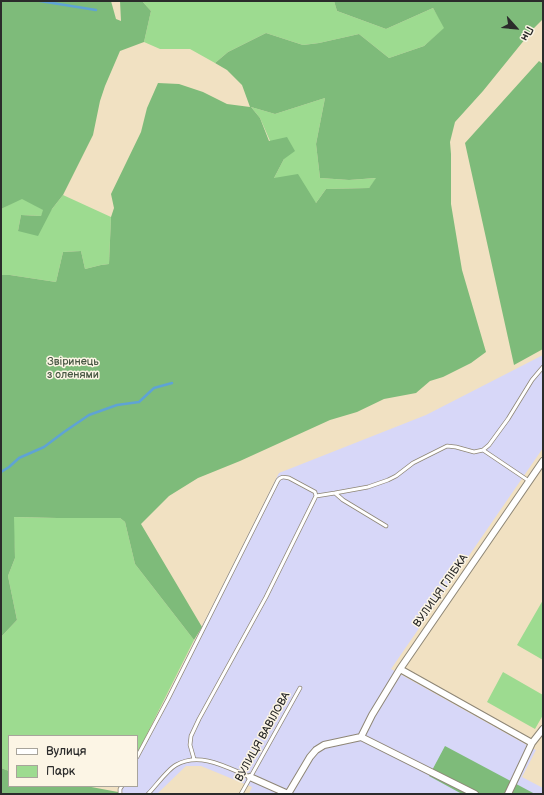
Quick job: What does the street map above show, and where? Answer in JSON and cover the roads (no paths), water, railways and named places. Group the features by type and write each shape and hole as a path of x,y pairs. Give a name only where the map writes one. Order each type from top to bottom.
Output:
{"street":[{"name":"ВУЛИЦЯ ГЛІБКА","path":"362,737 372,714 400,668 543,461"},
{"path":"400,668 532,743"},
{"path":"508,794 532,743 543,729"},
{"path":"250,777 288,794 310,756 316,750 324,745 362,737 475,794"}],"lane":[{"path":"316,496 368,487 388,480 414,463 447,446 474,452 483,450 508,419 532,380 543,367"},
{"path":"483,450 529,481"},
{"path":"138,755 172,692 278,480 284,477 289,478 314,492 316,496"},
{"path":"335,493 358,510 386,526"},
{"path":"194,759 190,745 191,736 266,597 316,496"},
{"name":"ВУЛИЦЯ ВАВІЛОВА","path":"241,794 300,688"},
{"path":"148,794 176,765 194,759 217,763 250,777"}],"waterway":[{"path":"40,1 96,10"},
{"path":"1,472 19,458 44,447 89,415 117,405 139,402 154,388 172,383"}],"park label":[{"name":"Звіринець з оленями","path":"73,368"}]}
